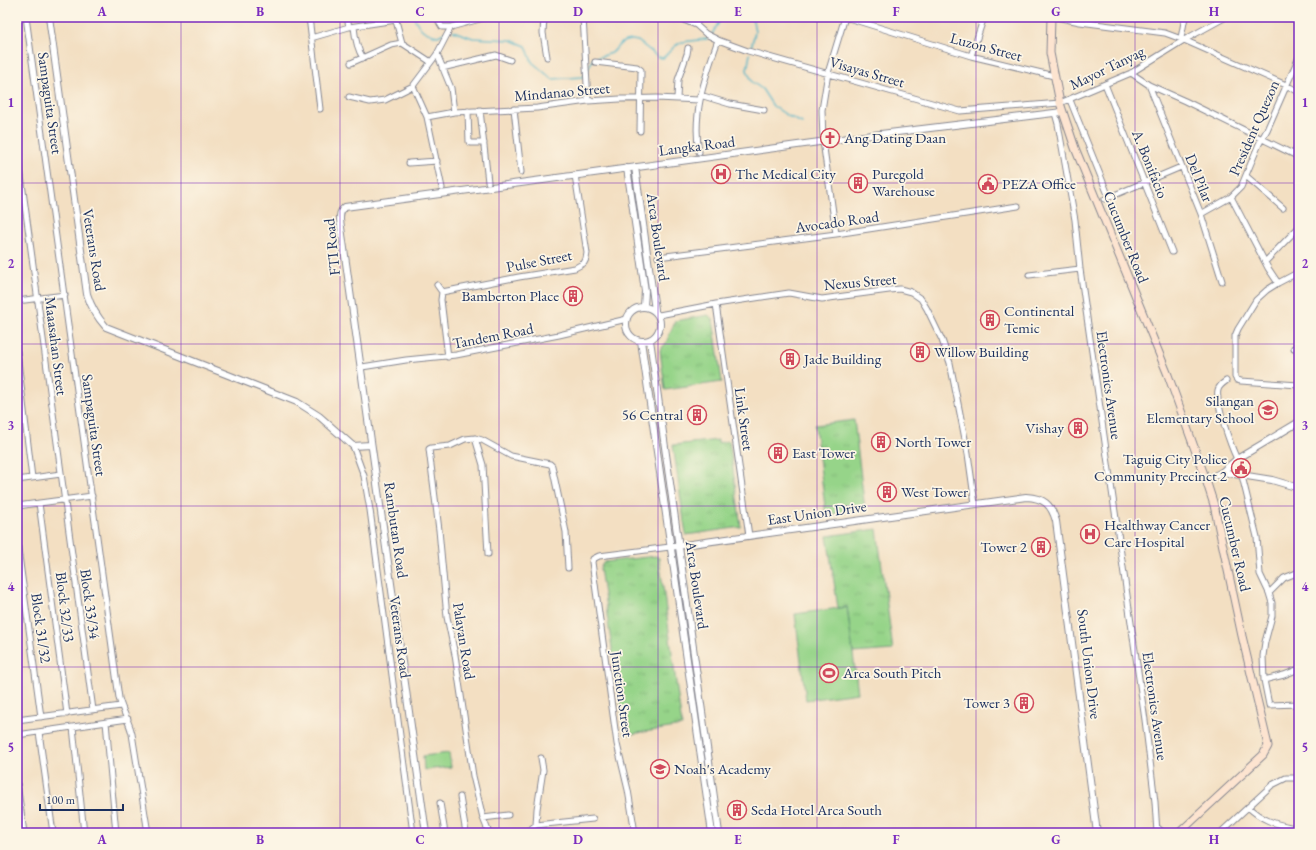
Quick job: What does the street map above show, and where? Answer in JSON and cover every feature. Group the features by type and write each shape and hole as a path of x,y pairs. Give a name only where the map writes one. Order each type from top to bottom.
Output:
{"main road":[{"name":"Cucumber Road","path":"1051,17 1050,42 1054,76 1060,103 1059,113 1075,148 1168,375 1206,480 1214,505 1268,746 1263,755 1179,833"}],"street":[{"name":"Sampaguita Street","path":"26,17 121,706 128,719 132,734 148,833"},
{"name":"Veterans Road","path":"49,17 87,294 91,308 97,317 106,327 297,402 319,416 353,446 364,476 370,510 413,833"},
{"path":"309,17 320,109"},
{"path":"347,17 363,58"},
{"path":"439,17 439,22 442,27 451,27 487,17"},
{"path":"544,17 543,34 547,57"},
{"path":"583,17 588,101"},
{"name":"Visayas Street","path":"676,17 696,25 706,34 718,40 754,52 960,111 1060,103"},
{"path":"696,25 699,17"},
{"path":"836,234 823,142 822,110 828,73 845,17"},
{"name":"Luzon Street","path":"845,17 971,56 1054,76"},
{"path":"971,56 984,17"},
{"path":"1056,17 1080,22 1165,33 1286,84 1299,92"},
{"path":"1182,39 1185,17"},
{"name":"Mayor Tanyag","path":"1060,103 1131,73 1182,39 1226,17"},
{"path":"311,38 352,27 396,18 402,43 431,62"},
{"path":"349,97 370,102 384,100 413,86 437,54 451,27"},
{"path":"699,152 697,126 700,98 718,40"},
{"path":"351,63 391,45 402,43"},
{"path":"677,98 678,80 688,48"},
{"path":"437,54 451,88 454,112"},
{"path":"442,68 496,55 510,60"},
{"name":"President Quezon","path":"1201,214 1231,198 1241,186 1299,57"},
{"path":"595,62 640,68 640,131"},
{"path":"1131,73 1149,85 1185,101 1296,156 1299,145"},
{"name":"A. Bonifacio","path":"1105,84 1172,252"},
{"name":"Del Pilar","path":"1149,85 1201,214 1222,281"},
{"path":"413,86 427,118 442,188"},
{"name":"Mindanao Street","path":"427,118 454,112 537,108 588,101 640,98 700,98 764,110"},
{"path":"1070,100 1107,198 1181,167"},
{"path":"514,109 521,172"},
{"path":"480,110 488,182"},
{"path":"468,111 469,142 484,143"},
{"name":"Langka Road","path":"575,175 823,142 1059,113"},
{"name":"Electronics Avenue","path":"1059,113 1058,124 1074,220 1145,720 1155,802 1157,833"},
{"name":"Maaasahan Street","path":"17,146 65,500"},
{"path":"409,163 437,161"},
{"name":"Arca Boulevard","path":"635,167 657,313"},
{"name":"Arca Boulevard","path":"627,168 645,291 644,306"},
{"name":"Pulse Street","path":"442,292 575,268 584,263 587,253 575,175"},
{"name":"FTI Road","path":"371,445 362,367 340,220 340,212 342,209 345,207 575,175"},
{"path":"1246,176 1283,208"},
{"path":"1231,198 1265,262 1278,283"},
{"name":"Avocado Road","path":"658,258 836,234 1018,206"},
{"path":"1265,262 1299,227"},
{"path":"1029,275 1080,269"},
{"path":"1299,272 1267,290 1256,300 1236,333 1235,377 1237,380 1241,381 1299,385"},
{"path":"437,285 442,292 441,300 448,357"},
{"name":"Nexus Street","path":"657,313 789,293 822,299 900,289 911,292 921,299 942,340 950,363 975,504"},
{"path":"17,302 65,295"},
{"name":"Link Street","path":"716,304 749,536"},
{"path":"644,306 657,313 661,323 659,331 654,338 641,341 629,334 626,326 627,319 631,311 644,306"},
{"name":"Tandem Road","path":"362,367 406,360 448,357 559,335 627,319"},
{"name":"Arca Boulevard","path":"650,340 719,833"},
{"name":"Arca Boulevard","path":"641,341 712,833"},
{"path":"17,352 32,478"},
{"path":"1226,381 1218,390 1218,399 1228,439 1237,459"},
{"path":"1206,480 1222,472 1237,459 1299,422"},
{"path":"475,438 483,466 488,554"},
{"path":"475,438 482,440 511,456 548,463 552,466 566,532 568,568"},
{"name":"Palayan Road","path":"475,438 465,439 450,446 429,449 447,617 455,655 473,776 483,818 490,833"},
{"path":"353,446 371,445"},
{"name":"Rambutan Road","path":"371,445 426,833"},
{"path":"1222,472 1274,481 1299,488"},
{"path":"17,480 61,474"},
{"path":"1242,476 1257,537 1260,574 1269,592 1272,610 1265,642 1264,680 1269,705 1299,704"},
{"path":"17,506 92,496"},
{"name":"East Union Drive","path":"594,558 599,556 1026,497 1035,497 1045,502"},
{"name":"Block 33/34","path":"65,500 93,710"},
{"name":"South Union Drive","path":"1045,502 1053,510 1056,521 1097,833"},
{"name":"Block 32/33","path":"39,503 67,714"},
{"name":"Block 31/32","path":"17,541 41,717"},
{"name":"Junction Street","path":"594,558 592,567 614,729 629,797 635,833"},
{"path":"1269,592 1284,578 1299,572"},
{"path":"1264,680 1284,675 1299,669"},
{"path":"17,720 121,706"},
{"path":"17,735 128,719"},
{"path":"106,722 116,833"},
{"path":"73,727 84,833"},
{"path":"39,732 53,833"},
{"path":"536,825 536,809 543,770 541,758"},
{"path":"1220,833 1272,786 1286,778 1299,778"},
{"path":"17,783 24,833"},
{"path":"460,797 466,833"},
{"path":"440,803 444,833"},
{"path":"1248,807 1263,819 1299,829"},
{"path":"483,818 508,815"},
{"path":"525,833 536,825 593,818"},
{"path":"1157,827 1163,833"}],"green space":[{"path":"708,315 713,319 722,382 665,390 660,350 666,343 675,321"},
{"path":"854,420 865,510 826,515 815,425"},
{"path":"718,440 718,443 729,441 741,527 686,535 673,445"},
{"path":"877,529 893,650 853,653 847,607 838,608 827,536"},
{"path":"656,556 659,558 682,726 625,735 600,568 604,562"},
{"name":"Arca South Pitch","path":"847,607 858,693 806,700 795,614"},
{"path":"449,753 451,767 424,770 423,756"}],"waterway":[{"path":"414,17 418,25 429,34 438,36 446,32"},
{"path":"712,34 722,17"},
{"path":"747,17 753,21 755,32 751,48"},
{"path":"453,31 473,38 511,40 526,46 532,62 552,79 583,77 584,75"},
{"path":"588,69 593,59 612,53 625,41 638,41 658,57 663,58 675,46 682,42 707,39"},
{"path":"750,54 747,70 752,82 762,89 773,106 802,123"}],"place":[{"name":"Ang Dating Daan","path":"830,138"},
{"name":"The Medical City","path":"721,174"},
{"name":"Puregold Warehouse","path":"858,183"},
{"name":"PEZA Office","path":"988,184"},
{"name":"Bamberton Place","path":"573,296"},
{"name":"Continental Temic","path":"990,320"},
{"name":"Willow Building","path":"920,352"},
{"name":"Jade Building","path":"790,359"},
{"name":"Silangan Elementary School","path":"1268,410"},
{"name":"56 Central","path":"697,415"},
{"name":"Vishay","path":"1078,428"},
{"name":"North Tower","path":"881,442"},
{"name":"East Tower","path":"778,453"},
{"name":"Taguig City Police Community Precinct 2","path":"1241,468"},
{"name":"West Tower","path":"887,492"},
{"name":"Healthway Cancer Care Hospital","path":"1090,534"},
{"name":"Tower 2","path":"1041,547"},
{"name":"Arca South Pitch","path":"829,673"},
{"name":"Tower 3","path":"1024,703"},
{"name":"Noah's Academy","path":"660,769"},
{"name":"Seda Hotel Arca South","path":"737,810"}]}
